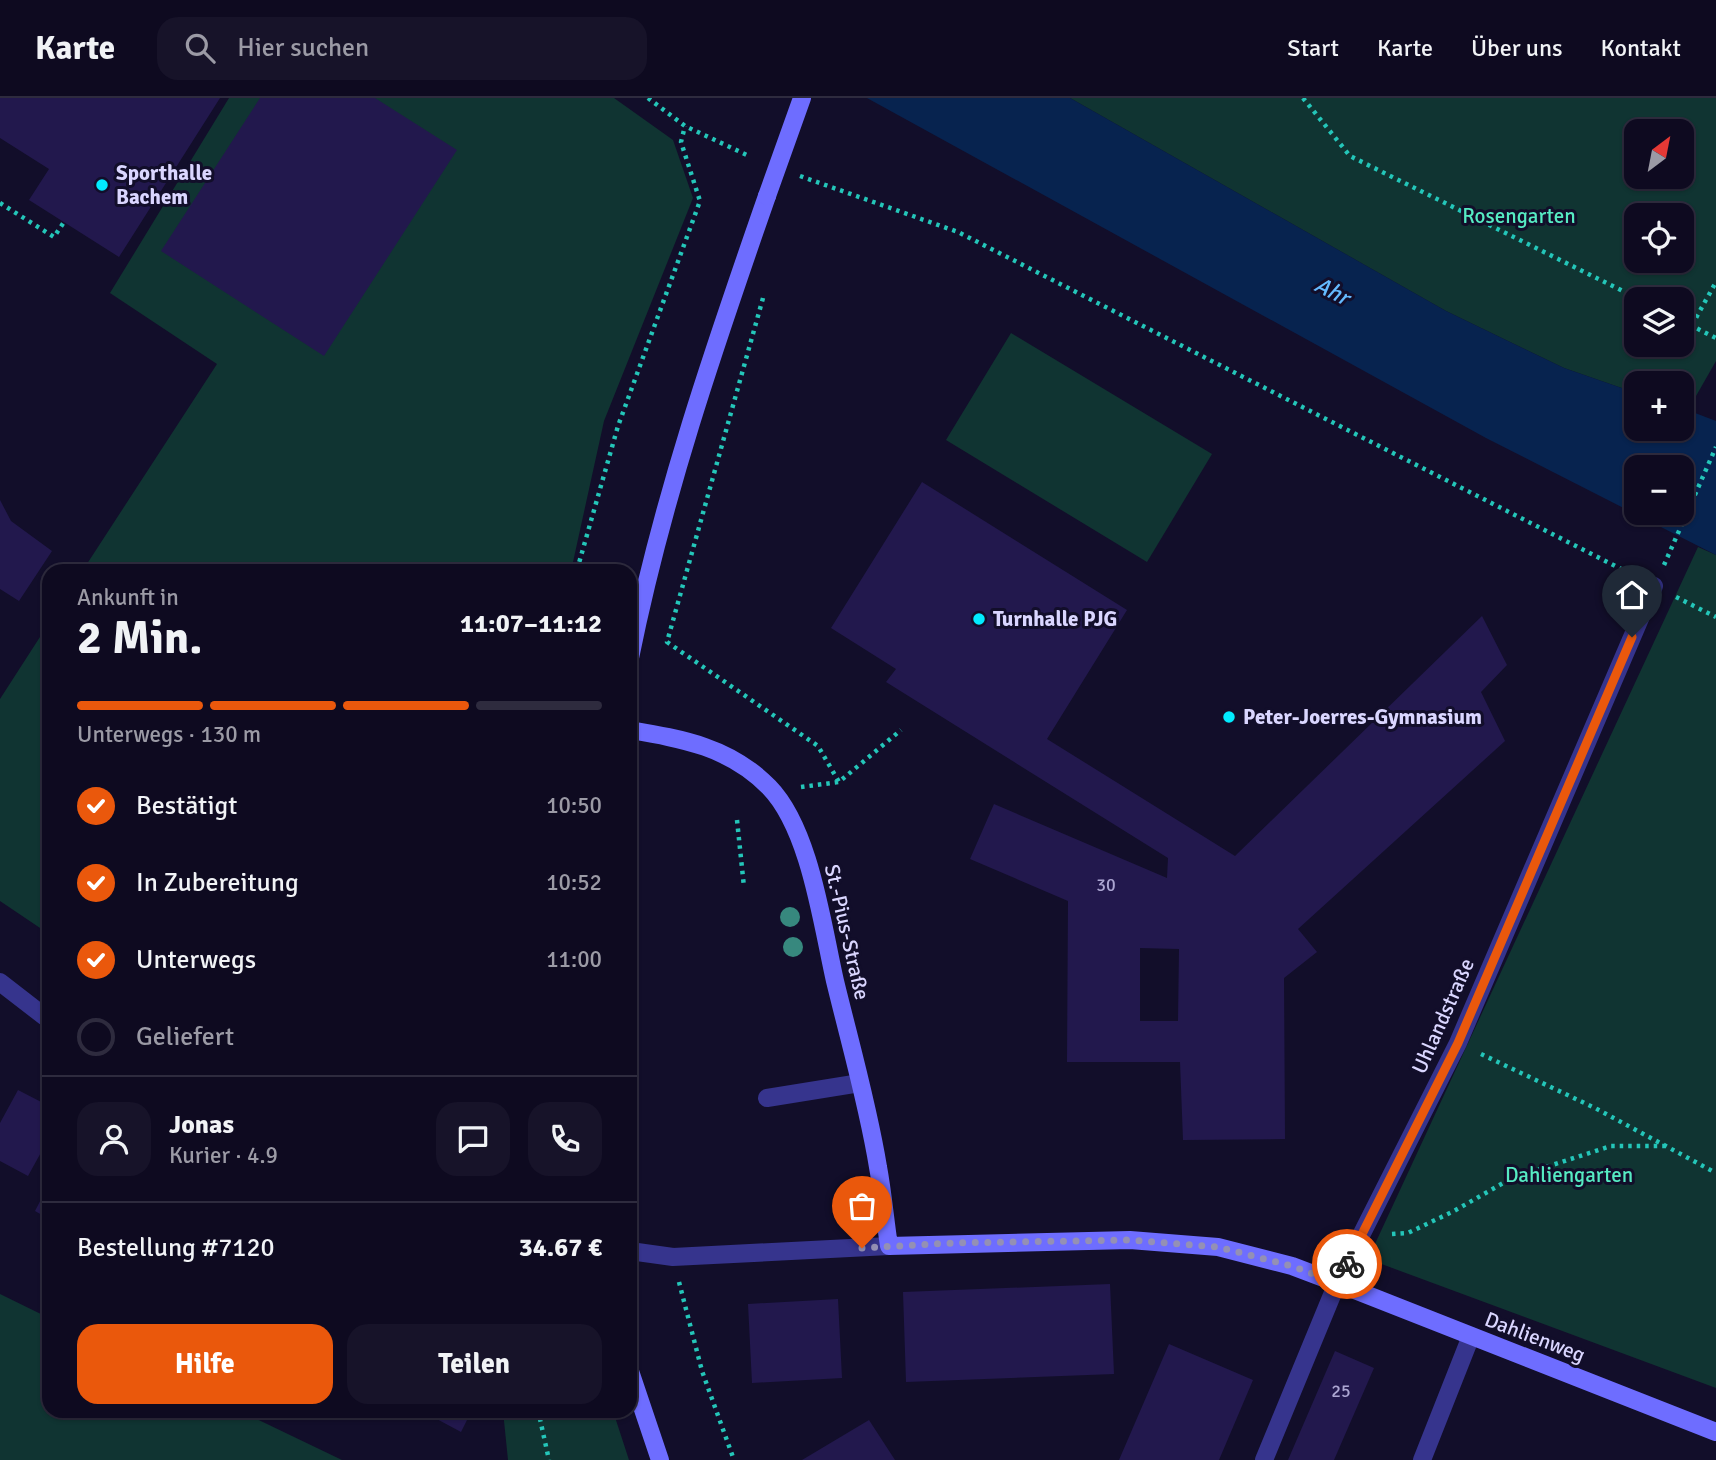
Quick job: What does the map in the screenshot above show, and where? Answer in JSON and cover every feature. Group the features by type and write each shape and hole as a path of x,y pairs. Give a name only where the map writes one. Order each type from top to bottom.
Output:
{"street":[{"path":"637,626 656,541 688,427 802,98"},
{"name":"Uhlandstraße","path":"1264,1460 1337,1283 1458,1043 1654,586"},
{"name":"St.-Pius-Straße","path":"637,731 690,741 743,766 770,788 792,817 807,856 860,1083 878,1166 889,1246"},
{"path":"0,982 42,1015"},
{"path":"767,1098 860,1083"},
{"path":"637,1252 673,1258 953,1243 1130,1240 1218,1247 1292,1266 1337,1283"},
{"name":"Dahlienweg","path":"1337,1283 1716,1432"},
{"path":"1422,1460 1471,1336"},
{"path":"637,1392 660,1460"}],"path":[{"path":"648,98 685,126 750,156"},
{"path":"1303,98 1350,156 1624,292"},
{"path":"579,564 618,426 700,201 681,142 685,126"},
{"path":"797,175 958,232 1716,617"},
{"path":"0,203 54,237 64,222"},
{"path":"1694,321 1716,282"},
{"path":"764,295 667,642 818,746 839,782"},
{"path":"1694,326 1716,338"},
{"path":"1665,563 1716,447"},
{"path":"793,788 839,782 901,730"},
{"path":"737,820 744,887"},
{"path":"1458,1043 1595,1108 1716,1173"},
{"path":"1363,1236 1408,1233 1512,1178 1611,1146 1665,1146"},
{"path":"673,1258 702,1371 734,1460"},
{"path":"540,1418 549,1460"}],"green space":[{"path":"229,98 614,98 673,140 693,198 604,421 572,564 87,564 217,364 110,293"},
{"name":"Rosengarten","path":"1070,98 1716,98 1716,361 1694,400 1694,371 1624,371 1624,389 1564,368 1446,311"},
{"path":"1011,333 1212,454 1147,562 946,440"},
{"name":"Dahliengarten","path":"1698,547 1716,555 1716,1388 1368,1259"},
{"path":"42,634 42,929 0,901 0,699"},
{"path":"0,1294 42,1315 42,1418 255,1418 342,1460 0,1460"},
{"path":"504,1418 615,1418 629,1460 508,1460"}],"water":[{"name":"Ahr","path":"867,98 1070,98 1446,311 1564,368 1624,389 1624,441 1694,441 1694,413 1716,421 1716,555 1657,525 1694,525 1694,455 1624,455 1624,508 1486,438"}],"building":[{"name":"Sporthalle Bachem","path":"0,98 220,98 119,257 29,200 49,169 0,138"},
{"path":"260,98 375,98 457,150 324,356 161,251"},
{"path":"922,482 1127,610 1047,739 1235,856 1482,616 1507,665 1481,692 1505,741 1298,929 1317,952 1284,978 1285,1139 1183,1140 1180,1062 1067,1062 1068,901 970,859 994,804 1167,878 1168,858 886,682 896,669 831,628","holes":["1140,948 1179,949 1178,1021 1140,1021"]},
{"path":"0,500 11,521 52,551 19,601 0,589"},
{"path":"18,1090 42,1102 42,1151 28,1176 0,1161 0,1123"},
{"path":"42,1198 42,1215 35,1211"},
{"path":"1110,1284 1114,1374 906,1382 903,1292"},
{"path":"838,1299 842,1378 752,1383 748,1304"},
{"path":"1169,1344 1253,1380 1219,1460 1119,1460"},
{"path":"1335,1351 1374,1368 1334,1460 1288,1460"},
{"path":"435,1418 468,1418 461,1432"},
{"path":"869,1420 895,1460 802,1460"}],"way so far":[{"path":"862,1248 953,1243 1130,1240 1218,1247 1292,1266 1337,1283 1347,1264"}],"place":[{"name":"Sporthalle Bachem","path":"102,185"},
{"name":"Turnhalle PJG","path":"979,619"},
{"name":"Peter-Joerres-Gymnasium","path":"1229,717"}],"route":[{"path":"1347,1264 1458,1043 1632,637"}]}
